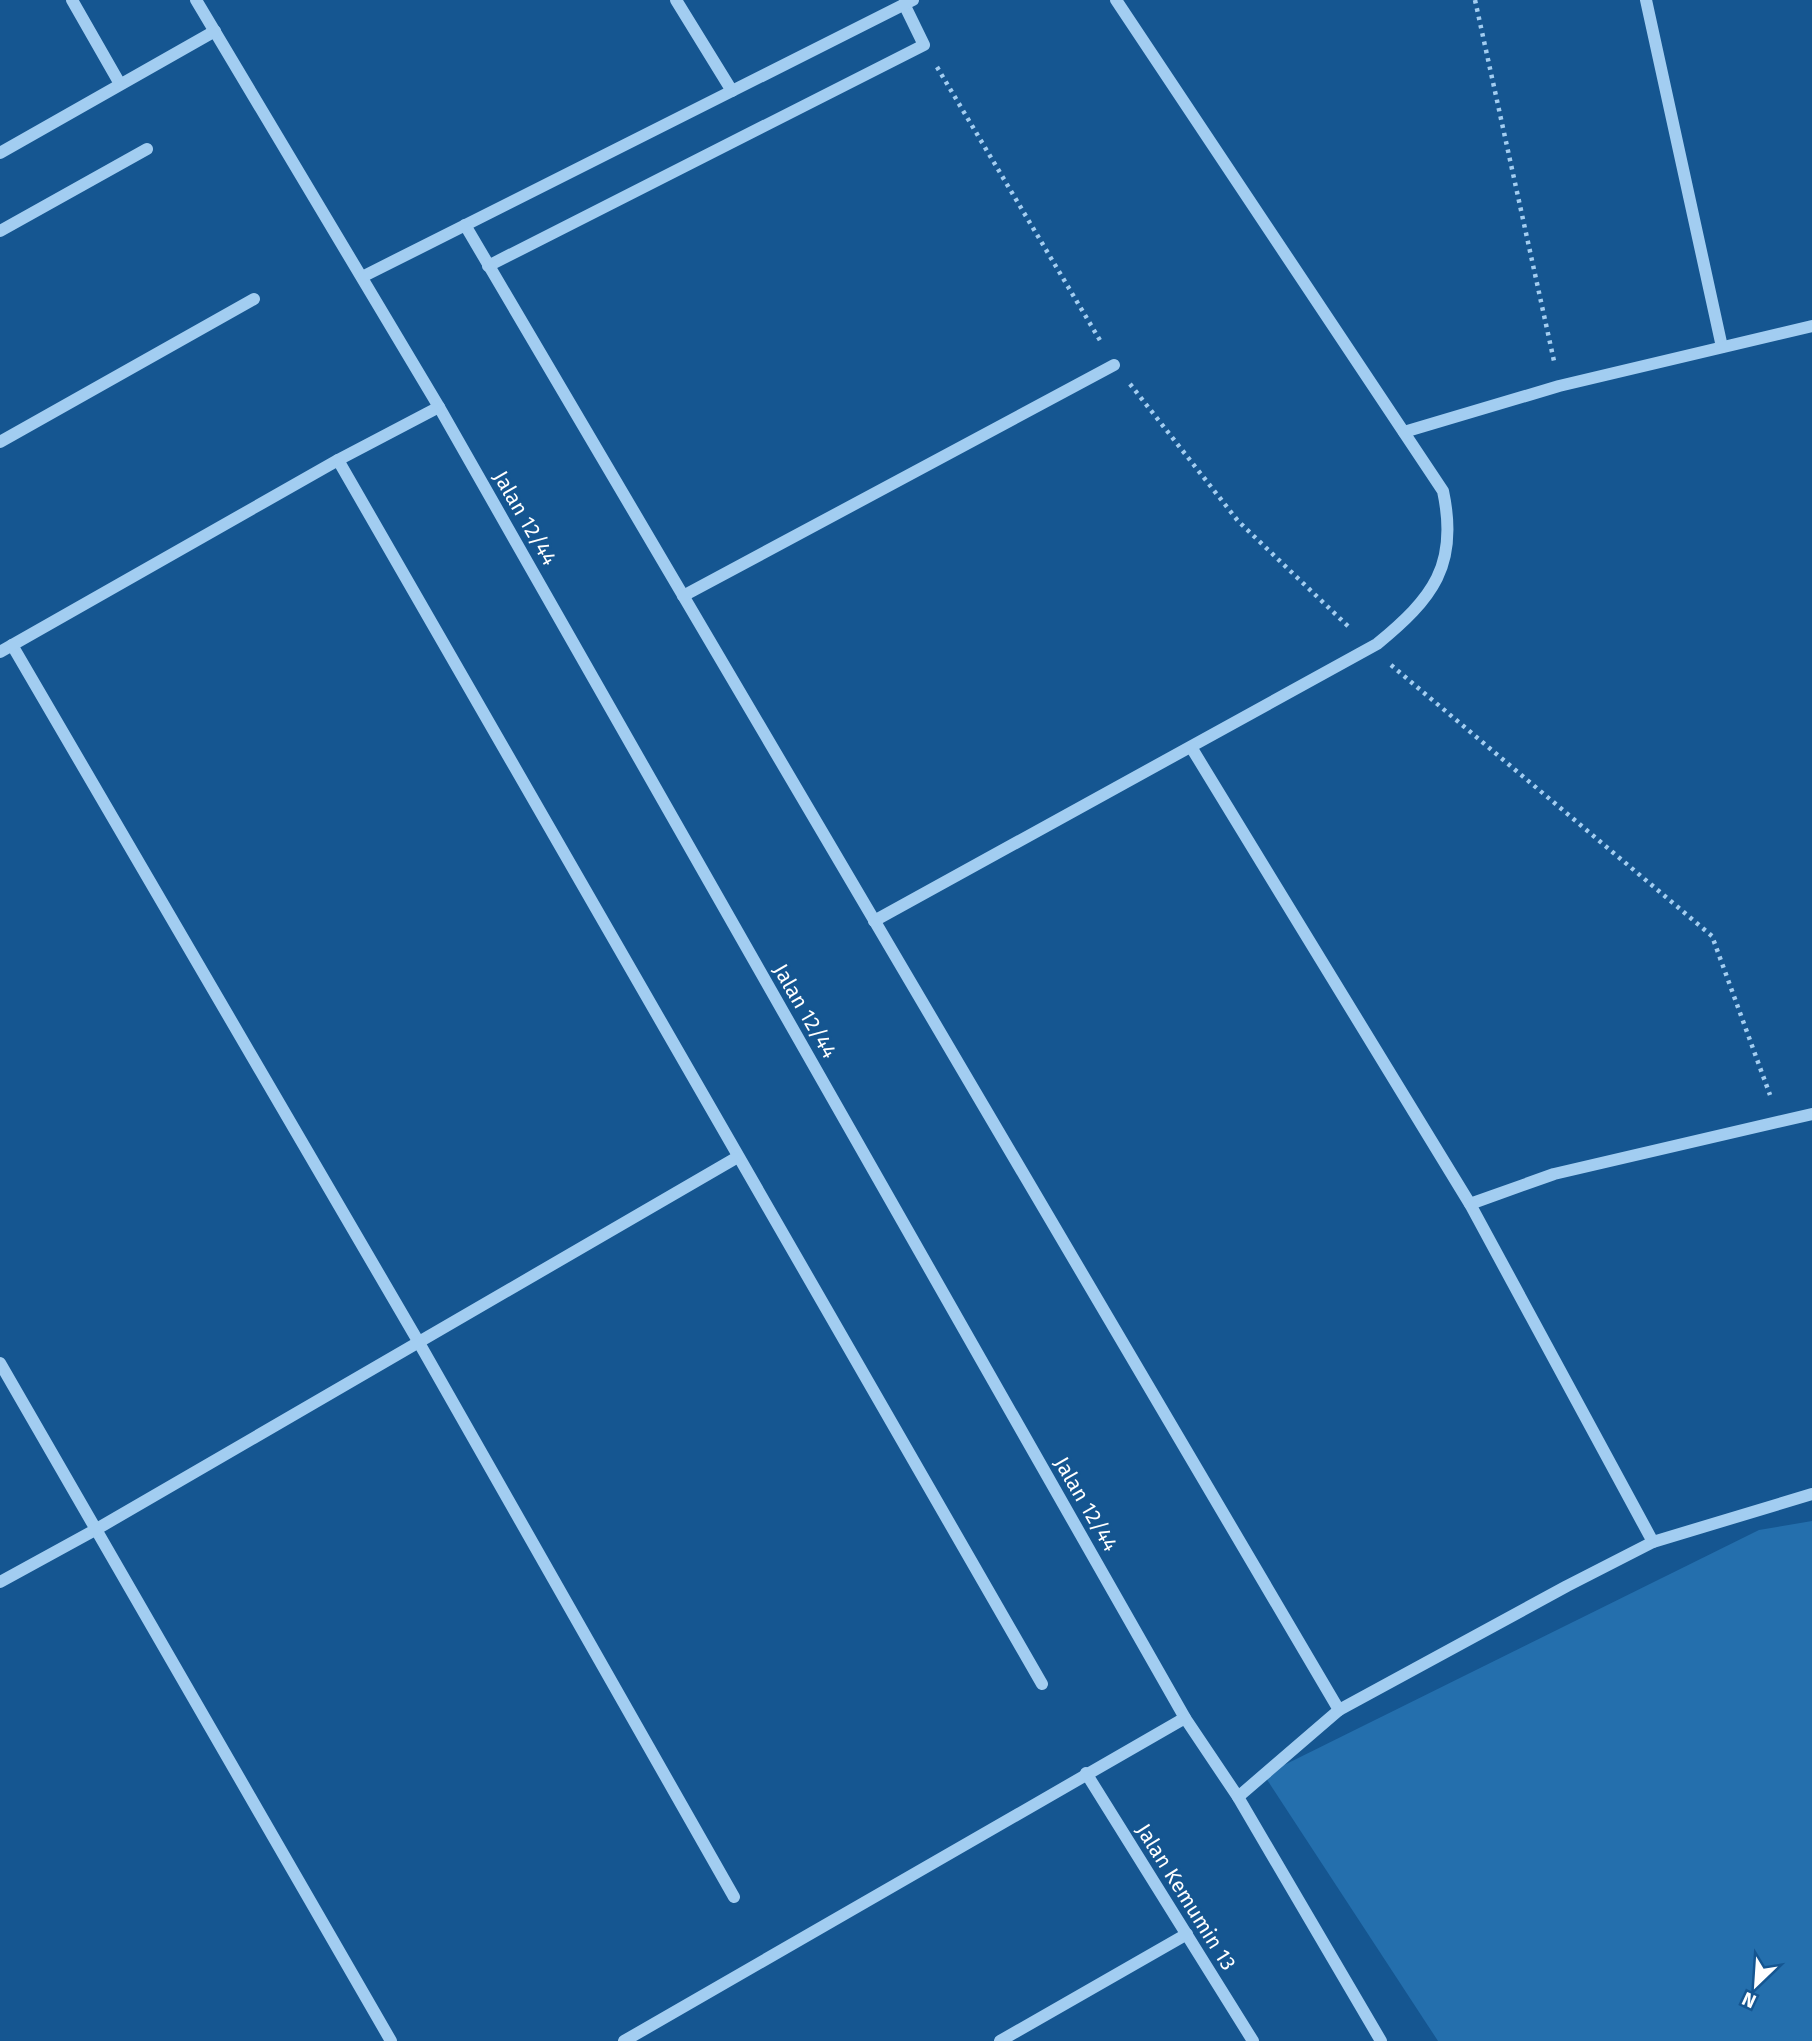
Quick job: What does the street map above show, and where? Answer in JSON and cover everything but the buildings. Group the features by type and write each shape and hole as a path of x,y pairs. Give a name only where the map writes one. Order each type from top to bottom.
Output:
{"street":[{"path":"72,0 120,84"},
{"name":"Jalan 12/44","path":"196,0 439,407 1185,1718 1238,1797 1381,2041"},
{"path":"676,0 732,91"},
{"path":"874,920 1370,648 1408,619 1436,581 1448,551 1450,521 1443,491 1116,0"},
{"path":"1646,0 1722,347"},
{"path":"362,277 909,2 924,45 488,265"},
{"path":"0,153 215,31"},
{"path":"0,231 147,149"},
{"path":"465,225 1339,1710"},
{"path":"0,442 254,299"},
{"path":"1404,432 1559,386 1812,326"},
{"path":"683,596 1114,365"},
{"path":"439,407 338,460 6,649 418,1341 734,1897"},
{"path":"338,460 736,1158 1042,1685"},
{"path":"1191,747 1470,1204 1653,1542"},
{"path":"1470,1204 1554,1174 1812,1114"},
{"path":"0,1581 95,1530 736,1158"},
{"path":"0,1363 391,2041"},
{"path":"1238,1797 1339,1710 1653,1542 1812,1494"},
{"path":"624,2041 1185,1718"},
{"name":"Jalan Kemumin 13","path":"1086,1773 1253,2041"},
{"path":"1000,2041 1187,1934"}],"path":[{"path":"1475,0 1559,386"},
{"path":"1370,648 1712,936 1779,1121"}],"shaded area":[{"path":"1812,1521 1812,2041 1438,2041 1264,1775 1759,1530"}]}
